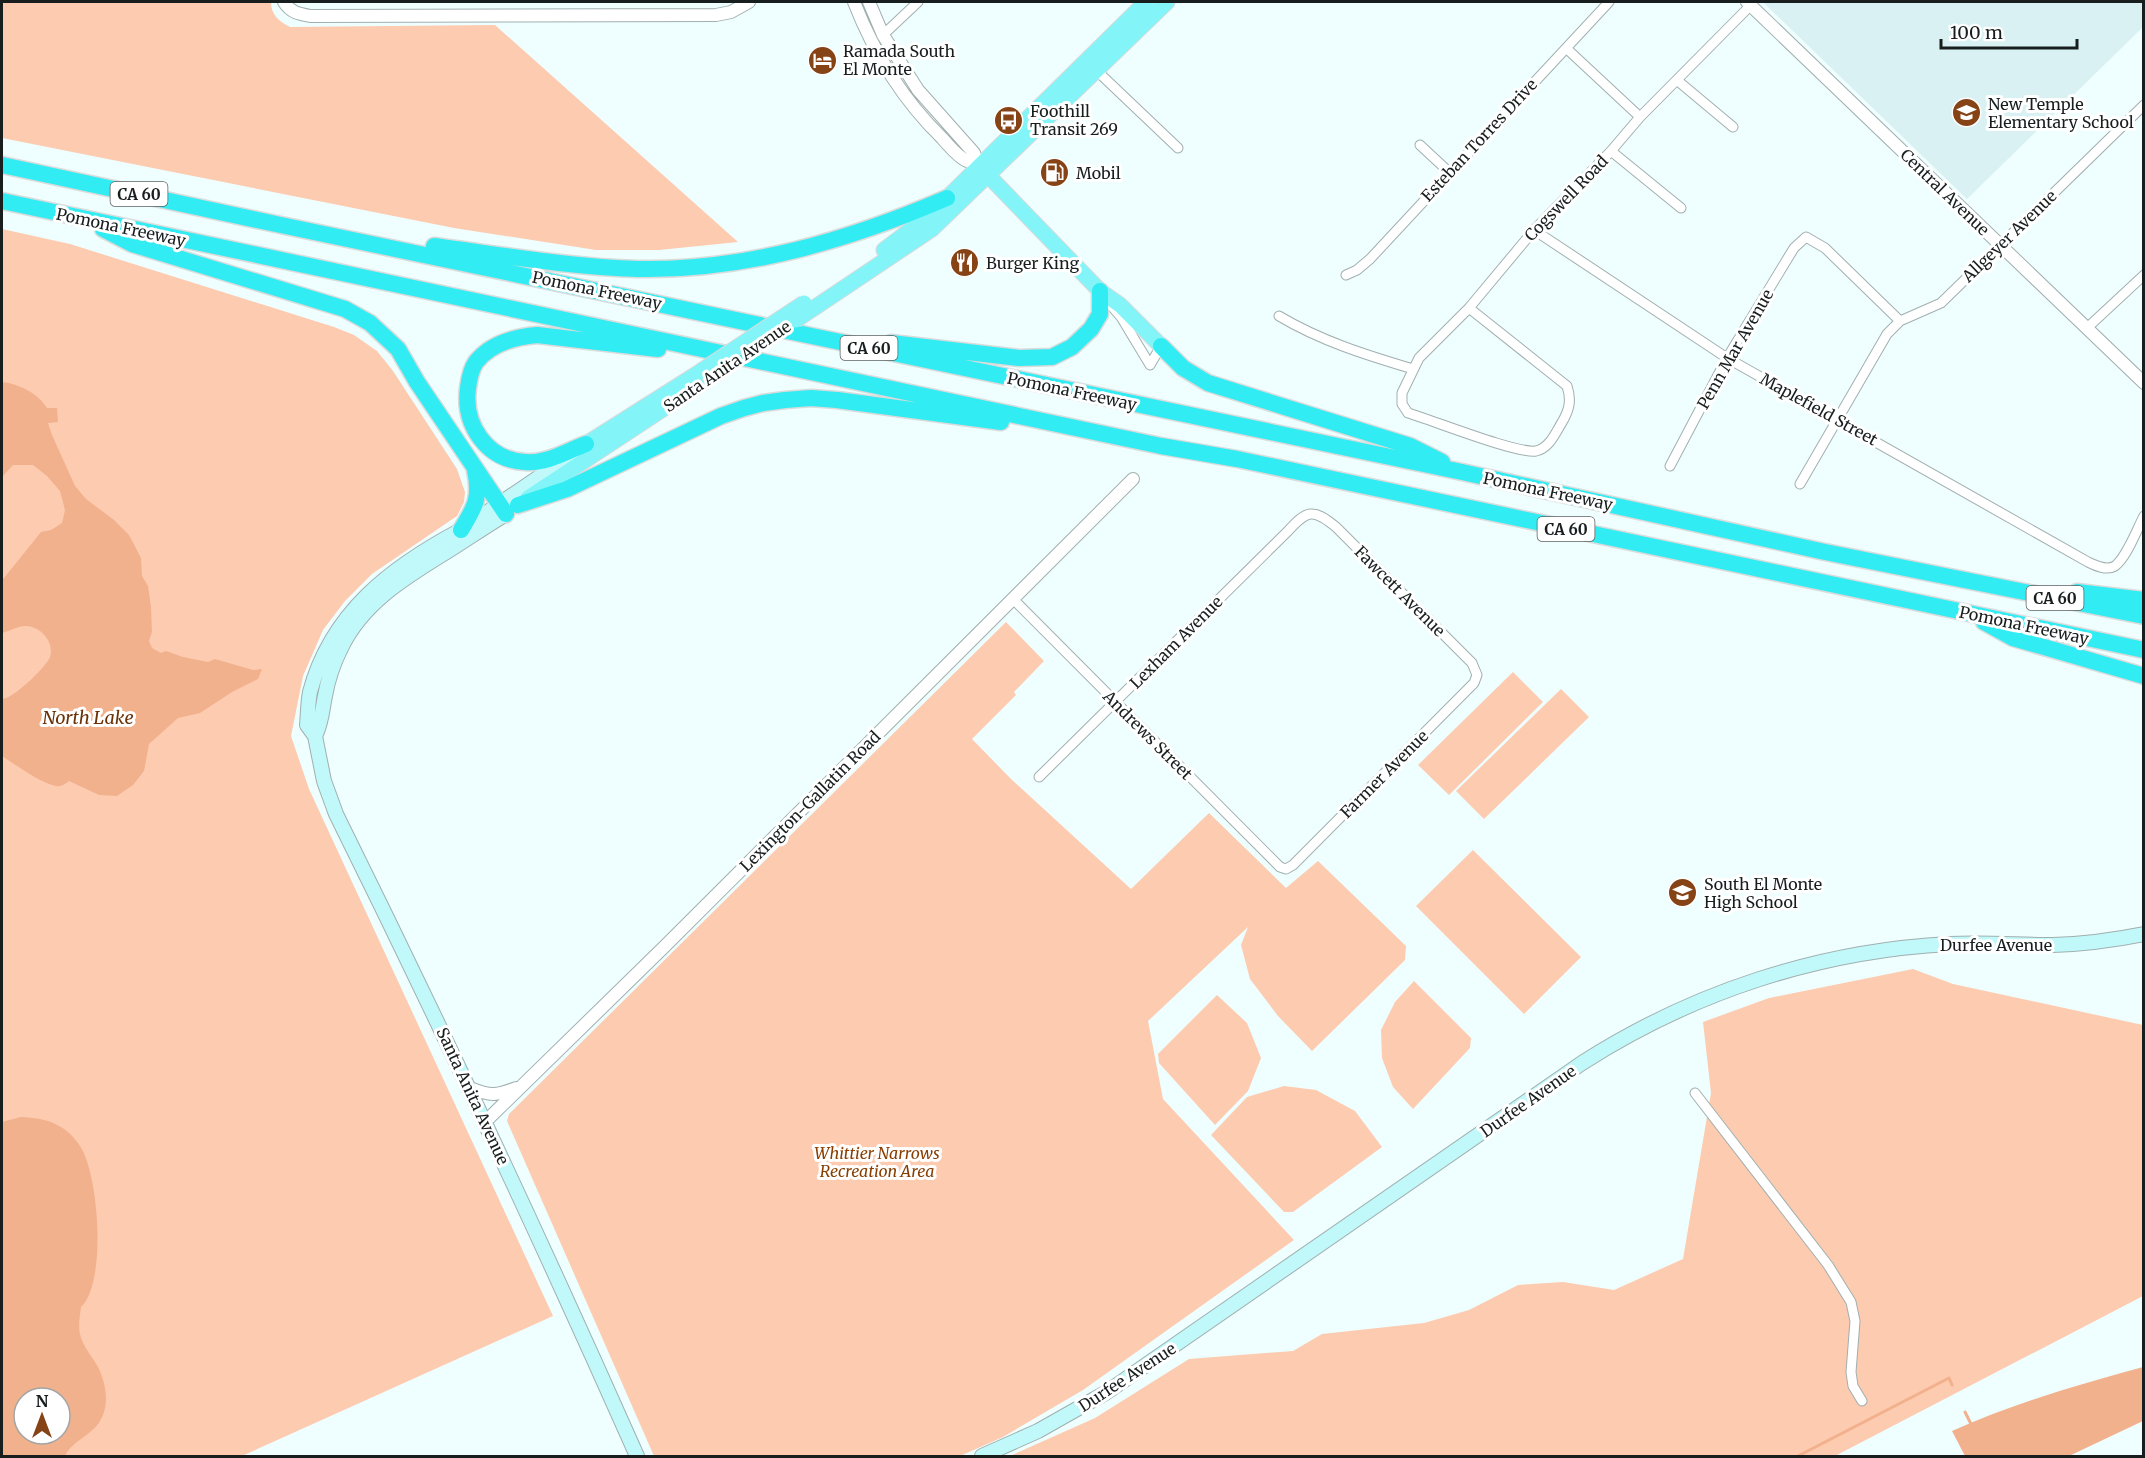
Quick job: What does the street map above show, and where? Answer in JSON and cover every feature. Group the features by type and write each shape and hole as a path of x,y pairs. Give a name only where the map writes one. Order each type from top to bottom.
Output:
{"highway":[{"name":"Pomona Freeway","path":"2,165 1462,472 1825,552 2144,616"},
{"path":"276,224 559,263 654,268 747,260 800,250 903,217 946,198"},
{"name":"Pomona Freeway","path":"2,201 1161,446 1249,462 2144,650"},
{"path":"84,219 132,244 323,302 359,316 380,330 398,349 417,382 474,466 508,508 567,489 722,416 763,403 784,400 811,398 875,404 1161,446"},
{"path":"786,331 1019,358 1053,357 1072,347 1091,329 1100,314 1100,291"},
{"path":"586,444 543,461 512,460 492,450 483,443 469,418 466,399 469,380 476,363 500,343 519,336 537,335 758,360"},
{"path":"1161,346 1183,368 1208,383 1410,446 1462,472"},
{"path":"461,530 477,501 478,484 474,466"},
{"path":"1966,579 2144,600"},
{"path":"1971,614 2013,638 2144,676"}],"main road":[{"name":"Santa Anita Avenue","path":"315,736 321,724 331,670 342,646 354,625 387,591 810,304 932,229 984,170 1146,2"},
{"name":"Santa Anita Avenue","path":"810,304 913,228 946,198 984,170 1096,70 1167,2"},
{"path":"984,170 1100,291 1120,305 1161,346"},
{"name":"Santa Anita Avenue","path":"637,1456 486,1121 336,814 324,781 315,736 307,724 310,694 318,668 342,623 359,601 380,582 444,539 508,508 586,444 700,378"},
{"name":"Durfee Avenue","path":"982,1456 1038,1431 1107,1392 1582,1063 1618,1040 1692,1004 1722,991 1768,976 1812,964 1873,952 1918,946 1971,943 2056,945 2119,939 2144,934"}],"street":[{"path":"287,5 298,14 311,16 716,15 731,12 749,2"},
{"path":"854,2 866,31 892,78 926,123 962,158 984,170"},
{"path":"868,2 884,35 918,90 975,153 984,170"},
{"path":"884,35 918,2"},
{"name":"Esteban Torres Drive","path":"1346,275 1358,270 1370,259 1609,2"},
{"name":"Cogswell Road","path":"1469,308 1568,386 1571,404 1566,416 1548,444 1537,451 1507,445 1408,413 1402,404 1402,393 1413,369 1419,358 1469,308 1534,230 1611,151 1640,117 1678,81 1749,3"},
{"name":"Central Avenue","path":"1749,3 2144,383"},
{"path":"1566,48 1640,117"},
{"path":"1096,70 1178,148"},
{"path":"1678,81 1733,127"},
{"name":"Allgeyer Avenue","path":"1800,484 1868,363 1887,334 1899,321 1941,303 2144,105"},
{"path":"945,142 956,134"},
{"path":"1420,145 1449,172"},
{"path":"1611,151 1681,208"},
{"name":"Maplefield Street","path":"1534,230 1728,358 2098,567 2115,566 2144,516"},
{"name":"Penn Mar Avenue","path":"1670,465 1728,358 1794,248 1806,237 1825,248 1899,321"},
{"path":"2086,328 2144,275"},
{"path":"1100,291 1121,317 1150,365 1161,346"},
{"path":"1279,316 1302,330 1335,344 1413,369"},
{"name":"Lexington-Gallatin Road","path":"486,1121 664,947 1132,479"},
{"name":"Fawcett Avenue","path":"1315,514 1324,517 1343,534 1472,663 1477,675"},
{"name":"Lexham Avenue","path":"1039,777 1303,515 1315,514"},
{"name":"Andrews Street","path":"1013,599 1280,867 1286,869"},
{"name":"Farmer Avenue","path":"1286,869 1293,865 1474,683 1477,675"},
{"path":"470,1088 487,1095 499,1095 522,1086"},
{"path":"1695,1093 1828,1265 1851,1302 1855,1321 1851,1372 1853,1386 1862,1401"}],"shaded area":[{"name":"New Temple Elementary School","path":"1763,2 2143,2 2143,27 1967,199"}],"green space":[{"path":"2,2 271,2 272,11 276,17 290,27 495,25 738,242 659,250 596,250 454,228 2,138"},
{"path":"2,229 70,244 354,335 377,351 393,371 457,469 465,492 464,502 457,516 372,574 345,601 323,630 303,676 291,736 309,789 553,1316 242,1456 2,1456"},
{"name":"Whittier Narrows Recreation Area","path":"1006,622 1044,661 1014,692 1016,695 972,739 1011,779 1131,889 1209,813 1286,888 1318,861 1406,946 1405,960 1312,1051 1278,1016 1250,979 1241,945 1248,927 1148,1021 1163,1099 1294,1240 1083,1390 1003,1437 960,1456 654,1456 507,1121 509,1114"},
{"path":"1513,672 1543,702 1449,795 1418,765"},
{"path":"1561,689 1589,717 1484,819 1456,791"},
{"path":"1473,850 1581,957 1524,1014 1416,906"},
{"path":"1913,969 1953,984 2143,1025 2143,1296 1835,1456 1010,1456 1095,1418 1189,1359 1293,1351 1322,1334 1424,1323 1469,1310 1518,1285 1563,1282 1614,1290 1683,1259 1711,1093 1703,1022 1769,998"},
{"path":"1414,981 1471,1038 1470,1048 1413,1109 1393,1087 1382,1058 1381,1030 1395,1002"},
{"path":"1217,995 1247,1023 1261,1058 1248,1091 1215,1125 1159,1063 1158,1054"},
{"path":"1284,1086 1316,1090 1355,1111 1382,1147 1293,1212 1284,1212 1211,1135 1247,1097"}],"water":[{"name":"North Lake","path":"2,382 28,390 47,408 57,408 58,422 48,423 75,486 86,499 114,520 129,535 141,558 142,576 148,586 152,632 149,641 152,648 161,653 166,651 208,662 215,659 253,670 262,669 258,679 232,692 200,713 178,718 149,744 144,771 133,785 117,796 99,795 69,781 60,786 50,784 2,756 2,699 14,694 32,678 48,661 51,651 44,635 30,626 18,627 2,633 2,579 41,532 51,530 62,523 65,510 60,491 33,465 13,465 2,477"},
{"path":"21,1117 47,1121 62,1127 74,1138 87,1160 96,1203 97,1253 89,1294 81,1307 79,1328 83,1343 101,1373 106,1401 100,1421 65,1456 2,1456 2,1122"},
{"path":"2143,1367 2143,1421 2069,1456 1965,1456 1952,1431 2023,1403"}],"waterway":[{"path":"1798,1456 1949,1378 1952,1385"},
{"path":"1965,1412 1972,1426"}],"place":[{"name":"Ramada South El Monte","path":"822,60"},
{"name":"New Temple Elementary School","path":"1967,113"},
{"name":"Foothill Transit 269","path":"1009,120"},
{"name":"Mobil","path":"1055,173"},
{"name":"Burger King","path":"965,263"},
{"name":"South El Monte High School","path":"1683,893"}]}
